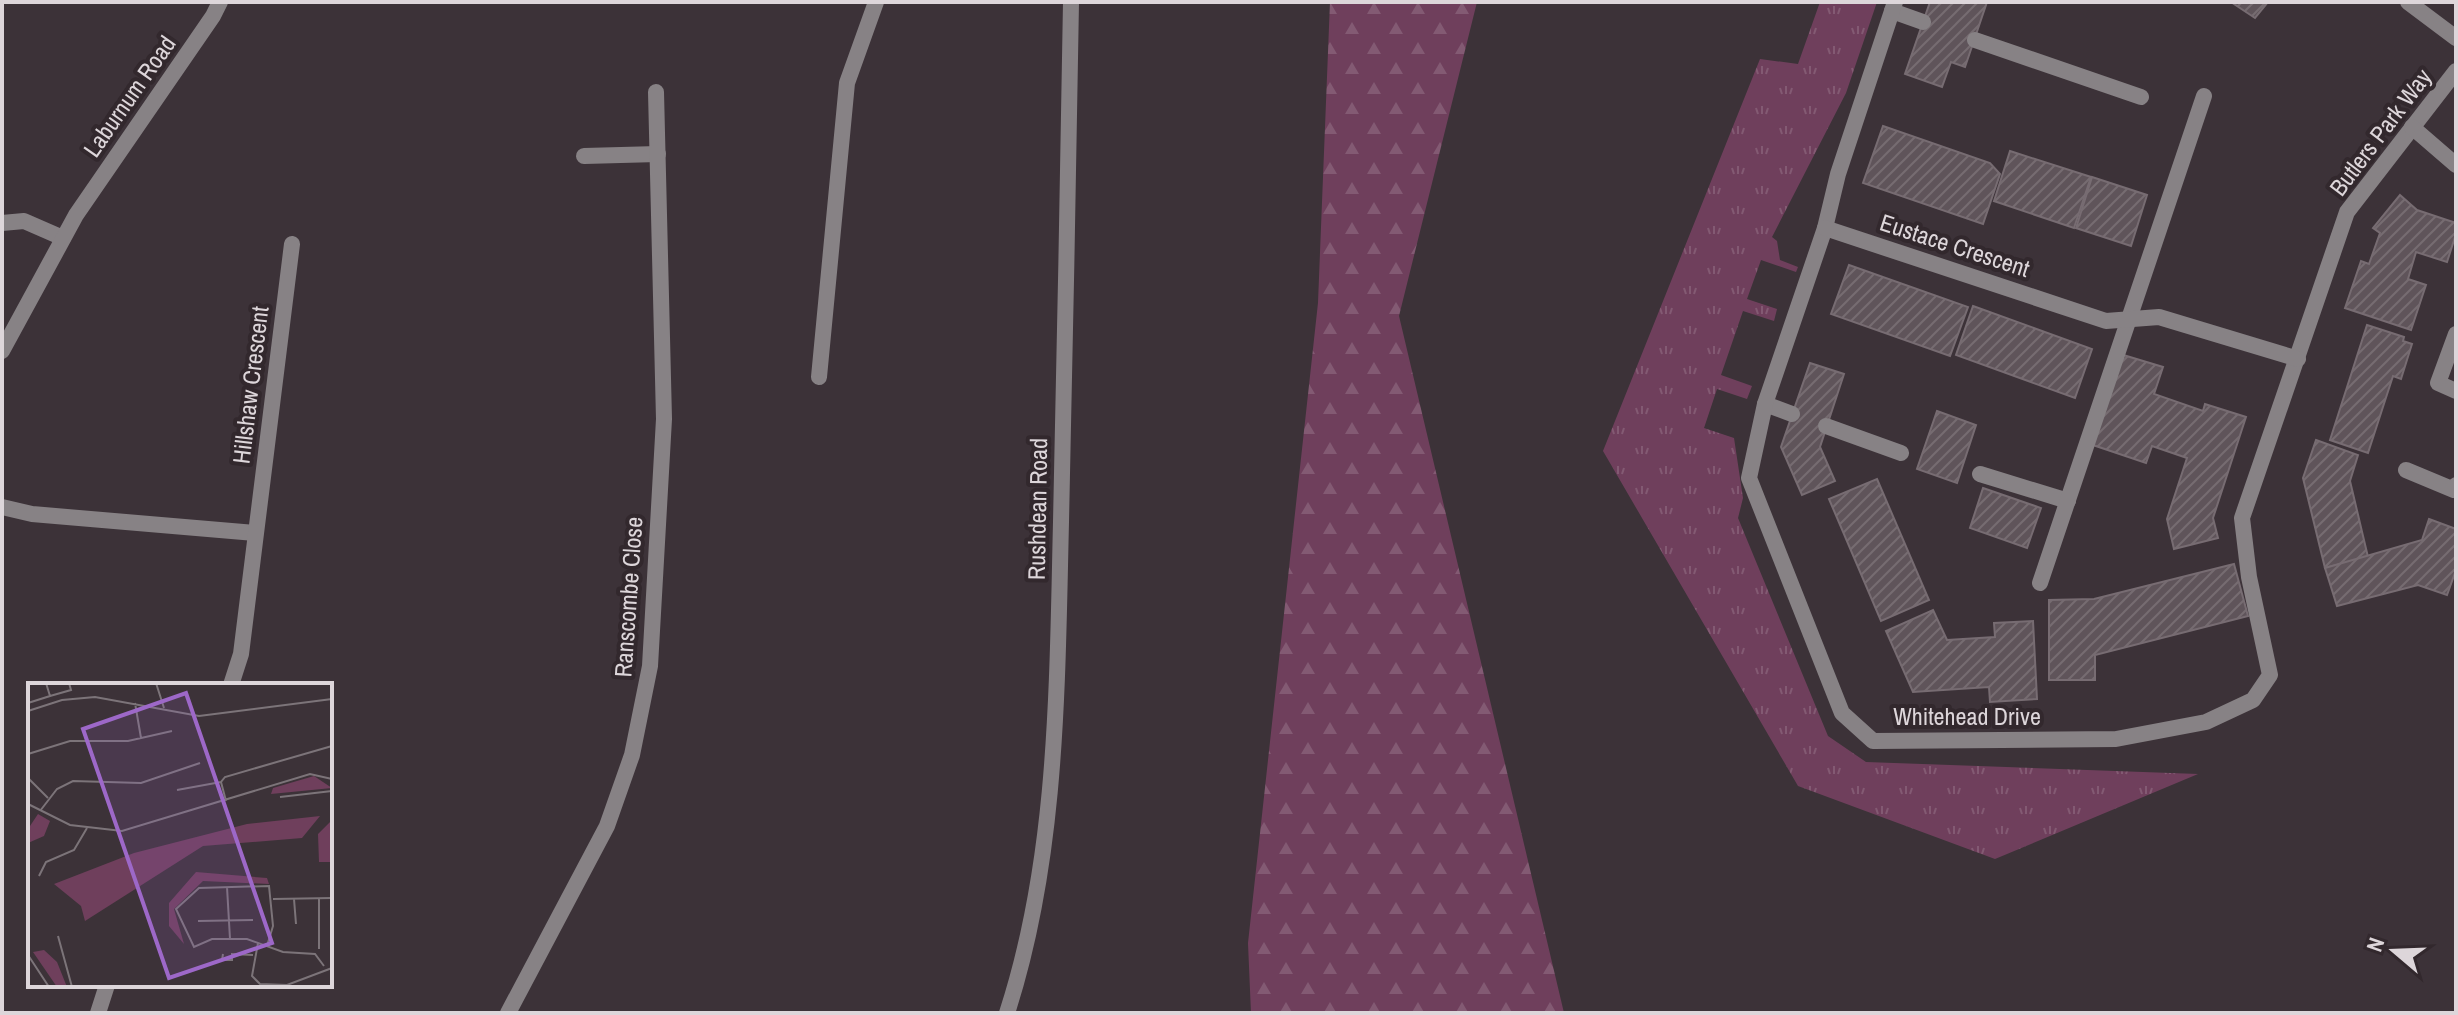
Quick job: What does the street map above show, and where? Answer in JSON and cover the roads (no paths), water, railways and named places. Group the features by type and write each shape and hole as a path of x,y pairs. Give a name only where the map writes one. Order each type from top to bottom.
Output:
{"street":[{"name":"Laburnum Road","path":"2,351 76,215 220,2"},
{"path":"819,377 847,83 876,2"},
{"name":"Rushdean Road","path":"1007,1013 1035,902 1049,800 1057,681 1071,2"},
{"path":"2408,2 2456,38"},
{"path":"1825,228 1838,174 1893,7 1923,22"},
{"path":"1975,40 2141,97"},
{"name":"Butlers Park Way","path":"2298,359 2347,212 2456,71"},
{"name":"Ranscombe Close","path":"508,1013 607,826 632,755 650,666 664,419 656,92"},
{"path":"2040,583 2204,96"},
{"path":"2412,127 2456,165"},
{"path":"584,156 658,154"},
{"path":"2,223 24,221 63,238"},
{"name":"Eustace Crescent","path":"1825,228 2106,321 2163,318 2298,359"},
{"name":"Whitehead Drive","path":"1825,228 1765,404 1749,478 1842,713 1873,741 2116,739 2206,722 2253,700 2270,675 2249,577 2242,518 2298,359"},
{"name":"Hillshaw Crescent","path":"232,683 241,654 292,244"},
{"path":"2456,334 2438,383 2456,391"},
{"path":"1765,404 1792,414"},
{"path":"1826,426 1901,453"},
{"path":"2406,470 2454,490 2456,485"},
{"path":"1980,474 2068,501"},
{"path":"2,507 32,514 255,533"},
{"path":"98,1013 106,987"}]}
